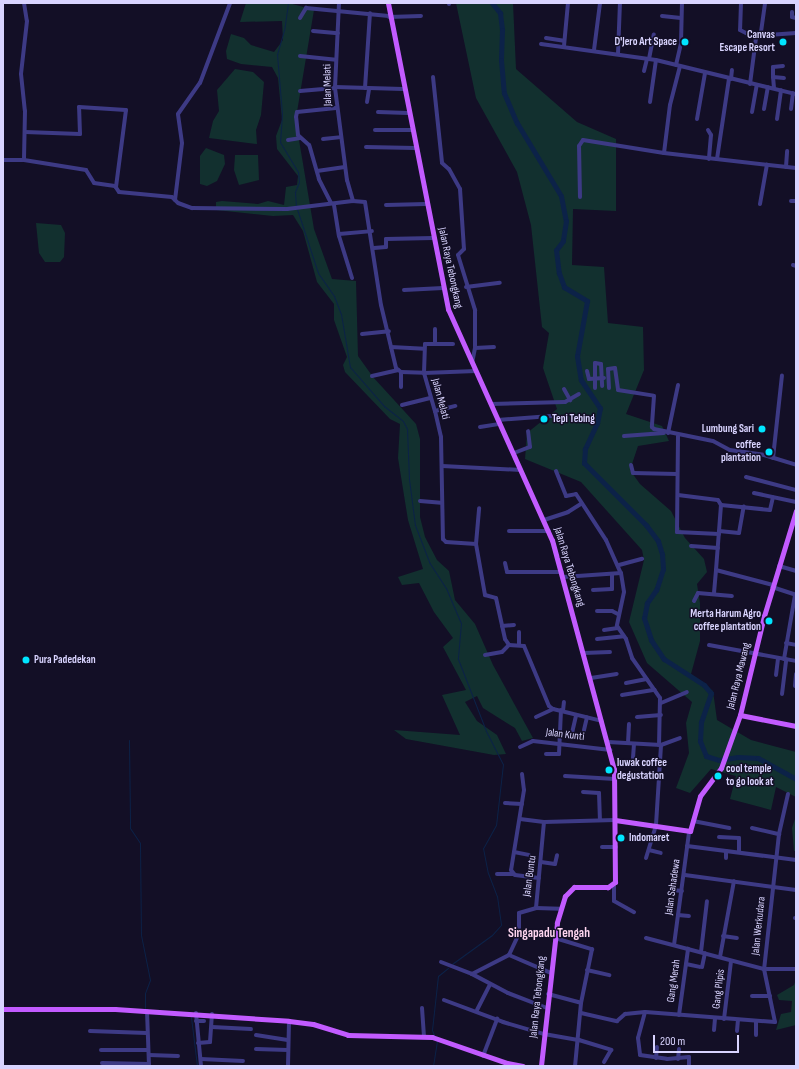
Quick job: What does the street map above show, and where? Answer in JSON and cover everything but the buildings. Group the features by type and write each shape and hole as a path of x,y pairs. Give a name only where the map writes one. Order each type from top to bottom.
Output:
{"main road":[{"name":"Jalan Raya Tebongkang","path":"388,3 389,16 403,89 449,312 549,531 591,678 610,750 615,779 616,847 614,884 604,888 572,888 566,894 560,908 550,973 541,1066"},
{"name":"Jalan Raya Mawang","path":"689,832 701,792 722,764 740,715 772,586 796,513"},
{"path":"740,715 796,726"},
{"path":"615,820 656,825 689,832"},
{"path":"4,1009 196,1013 289,1021 313,1024 348,1035 424,1036 434,1038 507,1065 523,1066"}],"street":[{"path":"24,3 27,21 22,74 25,132 24,160"},
{"path":"175,200 182,143 178,114 200,83 230,3"},
{"path":"300,18 306,8 307,3"},
{"name":"Jalan Melati","path":"339,3 335,87 336,108 345,167 353,201"},
{"path":"564,43 568,3"},
{"path":"594,50 600,3"},
{"path":"618,54 620,3"},
{"path":"664,153 670,106 681,43 682,3"},
{"path":"741,3 740,30 756,38"},
{"path":"750,84 756,38 761,32 765,3"},
{"path":"306,8 389,16 421,16"},
{"path":"792,12 792,17 796,18"},
{"path":"367,102 370,13"},
{"path":"662,16 681,18"},
{"path":"313,31 338,33"},
{"path":"761,32 768,35 796,33"},
{"path":"644,71 654,34"},
{"path":"546,38 594,50 656,60 750,84 781,90 794,94 791,109"},
{"path":"541,44 564,43"},
{"path":"300,56 336,60"},
{"path":"650,102 656,60"},
{"path":"774,88 773,67 783,66"},
{"path":"717,159 732,70"},
{"path":"697,119 705,73"},
{"path":"433,77 442,163 449,169 460,189 464,249 458,255 466,287 475,308 475,348 472,363"},
{"path":"773,77 784,78"},
{"path":"752,112 757,85"},
{"path":"300,91 335,87 403,89"},
{"path":"764,109 768,87"},
{"path":"777,119 781,90"},
{"path":"25,132 80,134 79,107 126,110 116,187 119,192 172,197 192,208 214,210 287,209 353,201 365,201 372,231 381,305 389,331 391,347 399,371 401,387"},
{"path":"336,108 297,112 296,124 300,138 309,145 317,171 333,204 339,234 352,278"},
{"path":"378,112 408,113"},
{"path":"375,130 412,130"},
{"path":"708,130 711,135 709,158"},
{"path":"323,139 341,137"},
{"path":"288,140 300,138"},
{"path":"580,197 579,146 581,140 664,153 796,168"},
{"path":"366,147 415,148"},
{"path":"786,167 787,151"},
{"path":"3,160 24,160 86,170 94,183 116,187"},
{"path":"760,204 767,165"},
{"path":"317,171 345,167"},
{"path":"791,201 796,201"},
{"path":"386,205 426,204"},
{"path":"339,234 372,231"},
{"path":"374,248 386,247 386,239 433,238"},
{"path":"466,287 500,283"},
{"path":"404,290 443,288"},
{"path":"435,329 435,343"},
{"path":"362,334 389,331"},
{"path":"453,344 425,344 424,373 476,371"},
{"path":"391,347 424,349"},
{"path":"475,348 494,347"},
{"path":"595,388 594,364 599,363 602,386"},
{"path":"609,388 608,369 615,368 618,390 654,396 652,427 678,436 713,441 730,450 773,458 796,465"},
{"name":"Jalan Melati","path":"372,376 399,371 424,373 441,437 441,503 444,541 476,544"},
{"path":"587,371 589,379 608,378"},
{"path":"773,458 782,375"},
{"path":"667,433 678,384"},
{"path":"564,389 570,400"},
{"path":"491,404 570,400 579,394"},
{"path":"402,405 430,398"},
{"path":"435,411 455,406"},
{"path":"480,427 499,422 551,416"},
{"path":"514,453 530,447 528,431"},
{"path":"624,436 667,433"},
{"path":"678,436 678,533 739,533 744,506"},
{"path":"631,465 633,473 677,474"},
{"path":"442,466 521,470"},
{"path":"556,472 566,496 575,494 606,540 619,565 623,597 616,622 618,628 624,636 632,658 655,690 662,703 656,825 646,858"},
{"path":"746,477 796,490"},
{"path":"754,493 796,502"},
{"path":"678,496 714,498 721,505 744,506 770,510 773,497"},
{"path":"420,501 441,503"},
{"path":"544,520 568,512 581,504"},
{"path":"714,593 721,505"},
{"path":"479,508 476,544 485,595 496,598 502,626 509,645"},
{"path":"509,531 549,531"},
{"path":"691,546 718,548"},
{"path":"619,565 642,559"},
{"path":"504,563 508,572 562,574 621,573"},
{"path":"779,566 796,571"},
{"path":"716,570 772,586 795,595 786,643 782,694"},
{"path":"593,590 612,589 612,574"},
{"path":"694,602 698,593 714,593 732,596"},
{"path":"597,611 613,611 618,614"},
{"path":"502,626 514,625"},
{"path":"604,630 618,628"},
{"path":"518,644 519,632"},
{"path":"596,639 624,636"},
{"path":"786,643 796,645"},
{"path":"485,655 502,652 509,645 518,644 524,646 552,708"},
{"path":"709,645 796,661"},
{"path":"584,653 610,652"},
{"path":"776,675 778,658"},
{"path":"591,678 617,674"},
{"path":"794,686 796,674"},
{"path":"626,683 647,679"},
{"path":"622,694 655,690"},
{"path":"662,703 687,692"},
{"path":"546,754 558,755 564,702"},
{"path":"536,717 552,708 602,721"},
{"path":"572,733 576,715"},
{"path":"637,717 661,715"},
{"path":"584,730 587,717"},
{"path":"628,743 629,724"},
{"path":"608,742 660,745 680,738"},
{"name":"Jalan Kunti","path":"520,747 528,743 560,744 610,750"},
{"path":"633,758 634,744"},
{"path":"513,874 514,852 524,790 522,774"},
{"path":"565,776 615,779"},
{"path":"582,792 599,794 600,819"},
{"name":"Jalan Werkudara","path":"756,1021 775,1021 764,969 772,886 779,834 788,794"},
{"path":"505,803 522,804"},
{"path":"520,818 544,822 600,819 615,820"},
{"path":"693,820 729,828"},
{"name":"Jalan Buntu","path":"544,822 536,908 560,908"},
{"path":"752,828 779,834"},
{"name":"Jalan Sahadewa","path":"674,945 685,875 689,832"},
{"path":"719,837 739,838 738,852"},
{"path":"687,846 776,856 796,860"},
{"path":"602,847 616,847"},
{"path":"649,850 661,853"},
{"path":"726,851 726,858"},
{"path":"514,852 529,855"},
{"path":"541,862 555,864 557,855"},
{"path":"725,873 725,880"},
{"path":"497,874 513,874 538,878"},
{"path":"685,875 796,890"},
{"path":"720,958 734,881"},
{"path":"614,884 614,901 634,912"},
{"path":"673,890 682,891"},
{"path":"686,964 701,967 707,901"},
{"path":"472,974 509,955 519,934 518,914 536,908"},
{"path":"678,915 689,916"},
{"path":"723,936 738,938"},
{"path":"555,938 592,948 581,1003 579,1040 575,1066"},
{"path":"646,938 764,969 796,969"},
{"name":"Gang Merah","path":"679,1015 688,949"},
{"path":"509,955 550,973"},
{"name":"Gang Plipis","path":"724,1019 732,961"},
{"path":"441,962 472,974 490,984 547,1008"},
{"path":"587,970 609,975"},
{"path":"477,1010 490,984"},
{"path":"548,994 581,1003"},
{"path":"752,996 770,996"},
{"path":"444,1000 544,1034 579,1040 611,1050 604,1062"},
{"path":"422,1008 424,1036"},
{"path":"102,1063 149,1065 147,1011"},
{"path":"645,1012 638,1038 640,1055 656,1058 678,1059 689,1057 689,1066"},
{"path":"581,1013 616,1021 625,1014 645,1012 756,1021 756,1035"},
{"path":"196,1013 201,1066"},
{"path":"198,1043 210,1043 212,1014"},
{"path":"714,1018 714,1030"},
{"path":"483,1056 497,1019"},
{"path":"737,1031 738,1020"},
{"path":"196,1021 204,1021"},
{"path":"288,1066 289,1021"},
{"path":"212,1027 251,1029"},
{"path":"90,1031 147,1033"},
{"path":"256,1035 288,1040"},
{"path":"656,1058 657,1047"},
{"path":"256,1049 288,1050"},
{"path":"678,1059 679,1049"},
{"path":"101,1050 148,1050"},
{"path":"149,1055 178,1056"},
{"path":"201,1059 243,1061"}],"green space":[{"path":"246,3 289,3 314,10 297,112 298,134 314,229 332,279 356,281 358,356 373,377 416,424 420,439 420,517 425,537 437,560 449,571 455,600 475,624 493,665 533,738 522,741 515,728 483,708 477,696 465,702 477,721 497,735 506,754 494,755 406,739 394,730 460,735 442,695 466,690 443,647 453,638 434,612 419,583 402,585 398,577 423,569 408,520 398,458 400,424 390,419 345,372 343,365 347,357 334,320 334,304 317,282 303,231 293,215 273,216 216,210 216,202 222,201 258,204 268,201 284,205 286,187 297,185 298,176 277,149 276,136 282,120 278,78 272,67 241,64 227,59 226,51 231,34 244,38 251,45 274,52 283,40 282,21 240,22"},
{"path":"456,3 513,3 516,69 577,122 616,139 616,211 573,209 572,265 604,267 608,323 643,327 644,370 626,414 662,426 669,441 638,446 630,470 640,484 671,511 685,538 704,559 707,572 697,584 700,603 700,641 691,674 713,691 717,720 751,740 796,752 796,797 776,787 771,810 730,799 736,776 711,769 690,793 676,788 689,753 686,723 692,702 647,663 629,622 644,560 642,550 581,482 525,459 527,433 557,409 543,368 549,333 542,327 531,225 517,172 476,98"},
{"path":"235,69 253,72 264,82 261,115 256,130 257,144 209,138 213,121 219,111 217,90"},
{"path":"206,148 224,155 225,164 217,181 207,186 200,184 200,156"},
{"path":"235,155 258,155 259,180 239,185 234,170"},
{"path":"36,223 61,225 65,233 64,257 60,262 45,262 39,253"},
{"path":"796,816 796,851 794,851 792,828"},
{"path":"796,979 796,1025 776,1030 781,1014 791,1012 792,1001 779,1000 777,995 794,985"}],"waterway":[{"path":"288,3 284,30 277,54 282,114 280,142 298,172 299,182 295,192 296,206"},
{"path":"492,3 500,13 502,30 501,60 504,93 517,123 561,196 566,221 563,241 556,250 559,273 564,287 587,301 577,356 581,380 600,408 597,423 585,449 584,463 646,525 658,541 662,554 663,569 656,590 647,603 644,618 651,640 664,659 704,685 711,693 701,722 700,741 706,756 719,760 738,757 758,758 796,779"},
{"path":"297,209 318,273 334,296 341,314 350,367 384,406 403,421 407,429 409,479 415,525 429,562 446,588 461,623 458,659 486,731 503,764 496,825 483,848 488,873 497,896 501,925 492,935 452,964"},
{"path":"129,740 130,828 140,843 141,935 150,980 145,993 145,1008"},
{"path":"434,1035 432,1030 438,976 448,968"},
{"path":"191,1017 197,1066"},
{"path":"433,1066 437,1041"}],"place":[{"name":"D'Jero Art Space","path":"685,42"},
{"name":"Canvas Escape Resort","path":"783,42"},
{"name":"Tepi Tebing","path":"544,419"},
{"name":"Lumbung Sari","path":"762,429"},
{"name":"coffee plantation","path":"769,452"},
{"name":"Merta Harum Agro coffee plantation","path":"769,621"},
{"name":"Pura Padedekan","path":"26,660"},
{"name":"luwak coffee degustation","path":"609,770"},
{"name":"cool temple to go look at","path":"718,776"},
{"name":"Indomaret","path":"621,838"}],"district":[{"name":"Singapadu Tengah","path":"549,933"}]}
